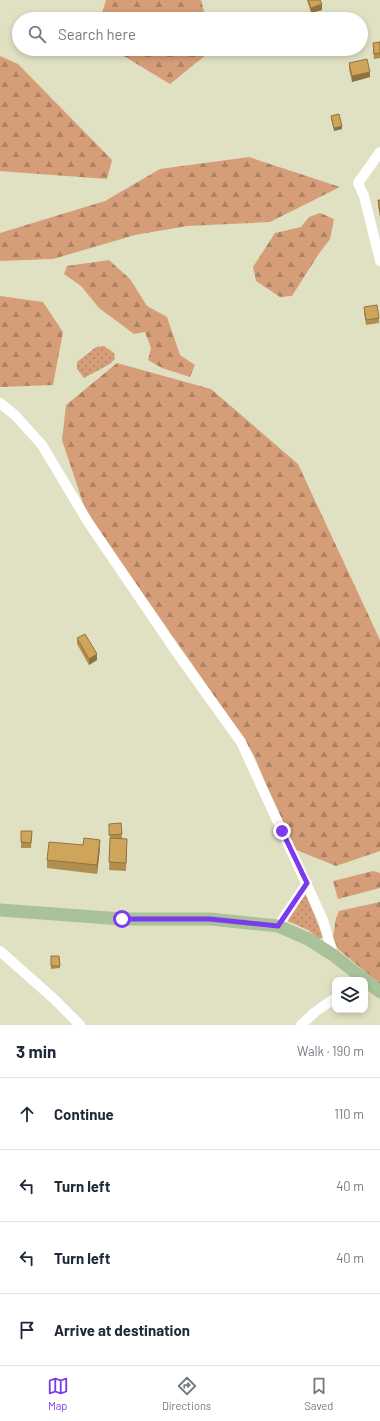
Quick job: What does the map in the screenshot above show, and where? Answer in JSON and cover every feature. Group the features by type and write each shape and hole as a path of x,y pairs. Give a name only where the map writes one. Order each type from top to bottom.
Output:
{"main road":[{"path":"0,910 122,919 210,919 278,926 308,939 333,955 360,977"},
{"path":"368,983 380,992"}],"street":[{"path":"380,152 358,183 364,196 380,261"},
{"path":"0,403 15,415 42,445 88,522 175,650 241,742 323,920 333,955"},
{"path":"278,926 307,883"},
{"path":"0,952 53,998 80,1025"},
{"path":"301,1025 315,1012 332,1000"}],"green space":[{"path":"106,0 201,0 204,12 102,12"},
{"path":"0,56 18,64 112,160 107,179 0,171"},
{"path":"124,56 205,56 170,84"},
{"path":"249,157 340,187 270,222 187,226 135,235 53,259 0,261 0,233 105,201 160,169"},
{"path":"320,213 334,219 330,239 292,296 280,297 256,281 253,267 275,233 301,227 309,217"},
{"path":"109,260 130,279 147,306 167,317 180,355 195,365 190,377 162,368 148,360 151,348 145,332 134,334 99,308 81,286 64,274 67,266"},
{"path":"0,296 43,302 63,332 53,385 0,387"},
{"path":"104,346 114,353 115,359 110,364 84,378 77,369 77,362 96,347"},
{"path":"117,363 211,389 298,464 380,640 380,851 336,866 294,849 254,755 86,512 62,440 66,405"},
{"path":"373,871 380,873 380,888 338,899 333,881"},
{"path":"305,892 323,937 319,939 308,930 286,920"},
{"path":"380,902 380,984 338,949 333,937 336,918 339,911"}],"building":[{"path":"308,0 320,0 322,4 311,8"},
{"path":"380,42 380,53 374,54 373,43"},
{"path":"367,59 370,72 352,76 349,63"},
{"path":"339,114 342,126 334,128 331,116"},
{"path":"378,200 380,200 380,212"},
{"path":"377,305 379,318 366,320 364,307"},
{"path":"85,634 97,654 89,659 77,638"},
{"path":"121,823 122,834 109,835 109,824"},
{"path":"21,831 32,831 31,843 21,842"},
{"path":"84,838 100,840 97,865 47,860 49,842 83,845"},
{"path":"110,838 127,839 126,863 109,862"},
{"path":"51,956 59,956 60,966 51,966"}],"route":[{"path":"122,919 210,919 278,926 307,883 282,831"}]}
